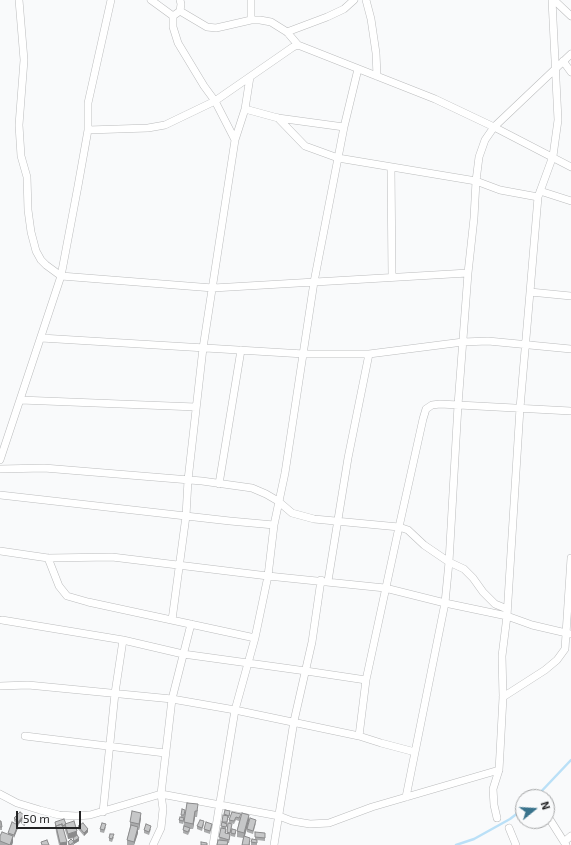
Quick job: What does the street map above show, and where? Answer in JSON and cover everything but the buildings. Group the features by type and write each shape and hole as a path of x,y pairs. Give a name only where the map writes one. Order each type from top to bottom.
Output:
{"street":[{"path":"19,0 24,60 19,125 22,156 27,177 30,224 36,251 41,260 61,276 213,288 468,273"},
{"path":"0,460 61,276 88,130 88,103 111,0"},
{"path":"151,0 173,16"},
{"path":"180,0 180,12"},
{"path":"251,0 251,20"},
{"path":"287,32 344,9 354,0"},
{"path":"366,0 372,26 377,76"},
{"path":"553,0 571,16"},
{"path":"497,818 494,805 494,789 499,770 503,697 502,656 507,612 520,408 530,292 539,194 553,156 558,120 553,0"},
{"path":"173,16 180,12"},
{"path":"180,12 207,27 225,26 251,20 271,22 287,32 298,45 435,99 553,156 571,167"},
{"path":"173,16 173,27 178,44 214,101 235,140"},
{"path":"88,130 148,128 165,125 214,101 298,45"},
{"path":"406,797 445,603 468,273 476,182 480,157 484,140 494,127 571,54"},
{"path":"563,61 571,72"},
{"path":"213,845 235,710 255,638 268,576 274,524 285,473 314,282 344,127 358,69"},
{"path":"172,620 186,516 188,480 203,348 235,140 245,109 250,77"},
{"path":"245,109 278,118 344,127"},
{"path":"278,118 305,146 338,158 476,182 500,190 539,194 571,201"},
{"path":"392,168 392,277"},
{"path":"530,292 571,296"},
{"path":"41,338 304,354 369,354 463,342 488,341 571,349"},
{"path":"219,484 240,350"},
{"path":"274,845 294,721 338,522 348,458 369,354"},
{"path":"20,400 196,407"},
{"path":"359,736 366,680 385,588 426,409 432,405 458,405 571,411"},
{"path":"0,469 44,468 188,480 252,488 278,501 292,513 314,519 399,527 408,530 424,545 449,562 464,569 473,578 483,592 495,604 507,612 532,626 569,634"},
{"path":"0,495 186,516 274,524"},
{"path":"0,551 48,558 112,557 268,576 385,588 445,603 507,612"},
{"path":"48,558 59,586 67,596 88,602 255,638"},
{"path":"503,697 545,670 557,660 565,649 569,634 571,558"},
{"path":"2,620 123,640 183,654 366,680"},
{"path":"153,845 160,828 163,809 162,794 165,753 172,699 191,624"},
{"path":"103,812 115,693 123,640"},
{"path":"0,686 28,685 172,699 294,721 359,736 382,744 415,752"},
{"path":"25,736 165,753"},
{"path":"0,794 17,803 59,815 90,815 162,794 279,816 292,821 310,824 329,823 406,797 499,770"},
{"path":"509,828 516,845"},
{"path":"555,828 565,844 571,836"}],"waterway":[{"path":"544,789 571,760"},
{"path":"456,845 474,839 515,815"}]}
